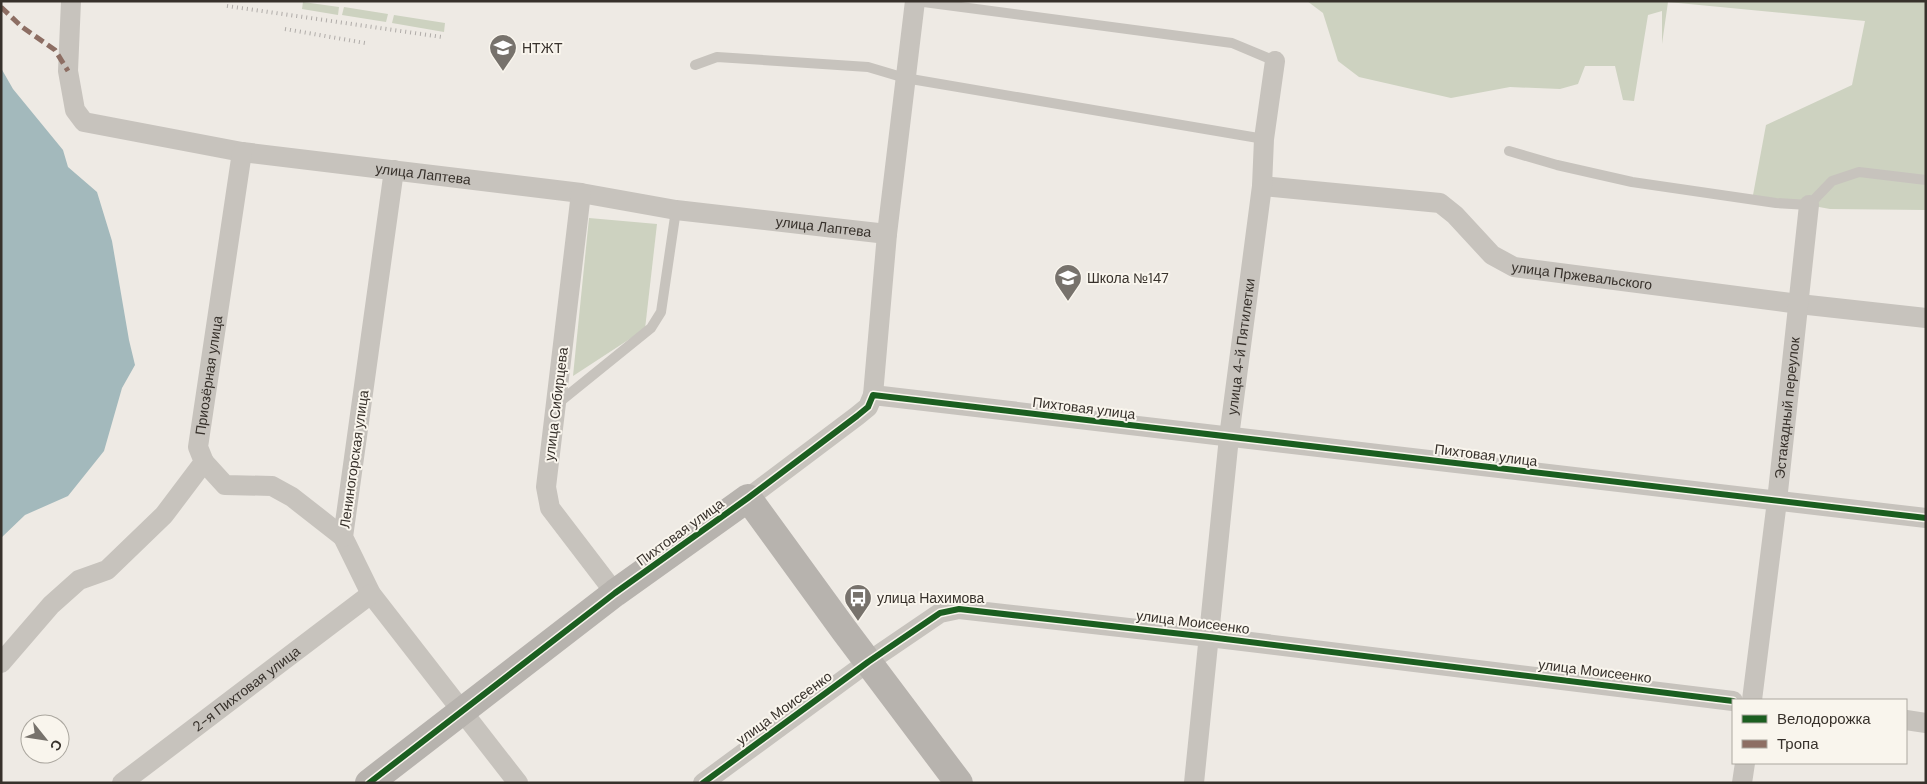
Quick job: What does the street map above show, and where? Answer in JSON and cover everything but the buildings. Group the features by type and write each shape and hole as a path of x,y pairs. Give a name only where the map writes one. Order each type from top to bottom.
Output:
{"street":[{"name":"улица Лаптева","path":"71,1 68,71 75,110 84,122 242,152 581,194 676,210 887,234"},
{"path":"873,395 887,234 915,1"},
{"name":"улица 4-й Пятилетки","path":"1194,783 1229,437 1262,186 1264,139 1275,61"},
{"name":"Приозёрная улица","path":"204,462 198,447 242,152"},
{"name":"Лениногорская улица","path":"394,170 343,537 371,594 518,783"},
{"name":"улица Пржевальского","path":"1262,186 1440,203 1455,215 1492,255 1514,267 1799,304 1926,318"},
{"name":"улица Сибирцева","path":"581,194 546,487 550,508 616,593"},
{"name":"Эстакадный переулок","path":"1752,699 1809,206"},
{"name":"Пихтовая улица","path":"369,783 616,593 748,498 857,416 868,407 873,395 1926,518"},
{"path":"1,663 51,604 79,580 107,570 164,514 204,462 225,485 272,486 292,497 343,537"},
{"path":"748,498 959,783"},
{"name":"2-я Пихтовая улица","path":"122,783 371,594"},
{"name":"улица Моисеенко","path":"703,783 868,662 940,614 959,609 1209,636 1732,701"},
{"path":"1907,720 1926,723"},
{"path":"1742,783 1744,764"}],"lane":[{"path":"915,1 1232,43 1275,61"},
{"path":"695,65 717,57 868,67 906,78 1264,139"},
{"path":"1509,150 1557,165 1632,182 1809,206 1832,181 1859,172 1926,180"},
{"path":"557,404 651,328 661,312 676,210"}],"green space":[{"path":"1307,1 1926,1 1926,210 1830,209 1753,195 1766,125 1852,85 1865,21 1668,2 1662,44 1662,11 1648,15 1634,101 1623,100 1615,66 1585,66 1578,84 1560,89 1510,87 1451,98 1359,77 1338,61 1323,13"},
{"path":"303,2 339,7 338,15 302,9"},
{"path":"344,7 388,14 386,22 342,15"},
{"path":"394,15 445,23 444,32 392,23"},
{"path":"589,218 657,224 645,329 573,376"}],"shaded area":[{"path":"1,68 13,89 63,150 68,167 97,192 112,241 135,365 122,388 104,451 68,496 25,515 1,538"}],"railway":[{"path":"227,6 442,37"},
{"path":"285,29 365,43"}],"marked path":[{"path":"1,7 22,27 55,50 68,71"}],"cycle path":[{"path":"369,783 615,593 748,498 857,416 868,407 873,395 1926,518"},
{"path":"703,783 868,662 940,613 959,609 1209,637 1732,701"}],"place":[{"name":"НТЖТ","path":"503,72"},
{"name":"Школа №147","path":"1068,302"},
{"name":"улица Нахимова","path":"858,622"}]}
